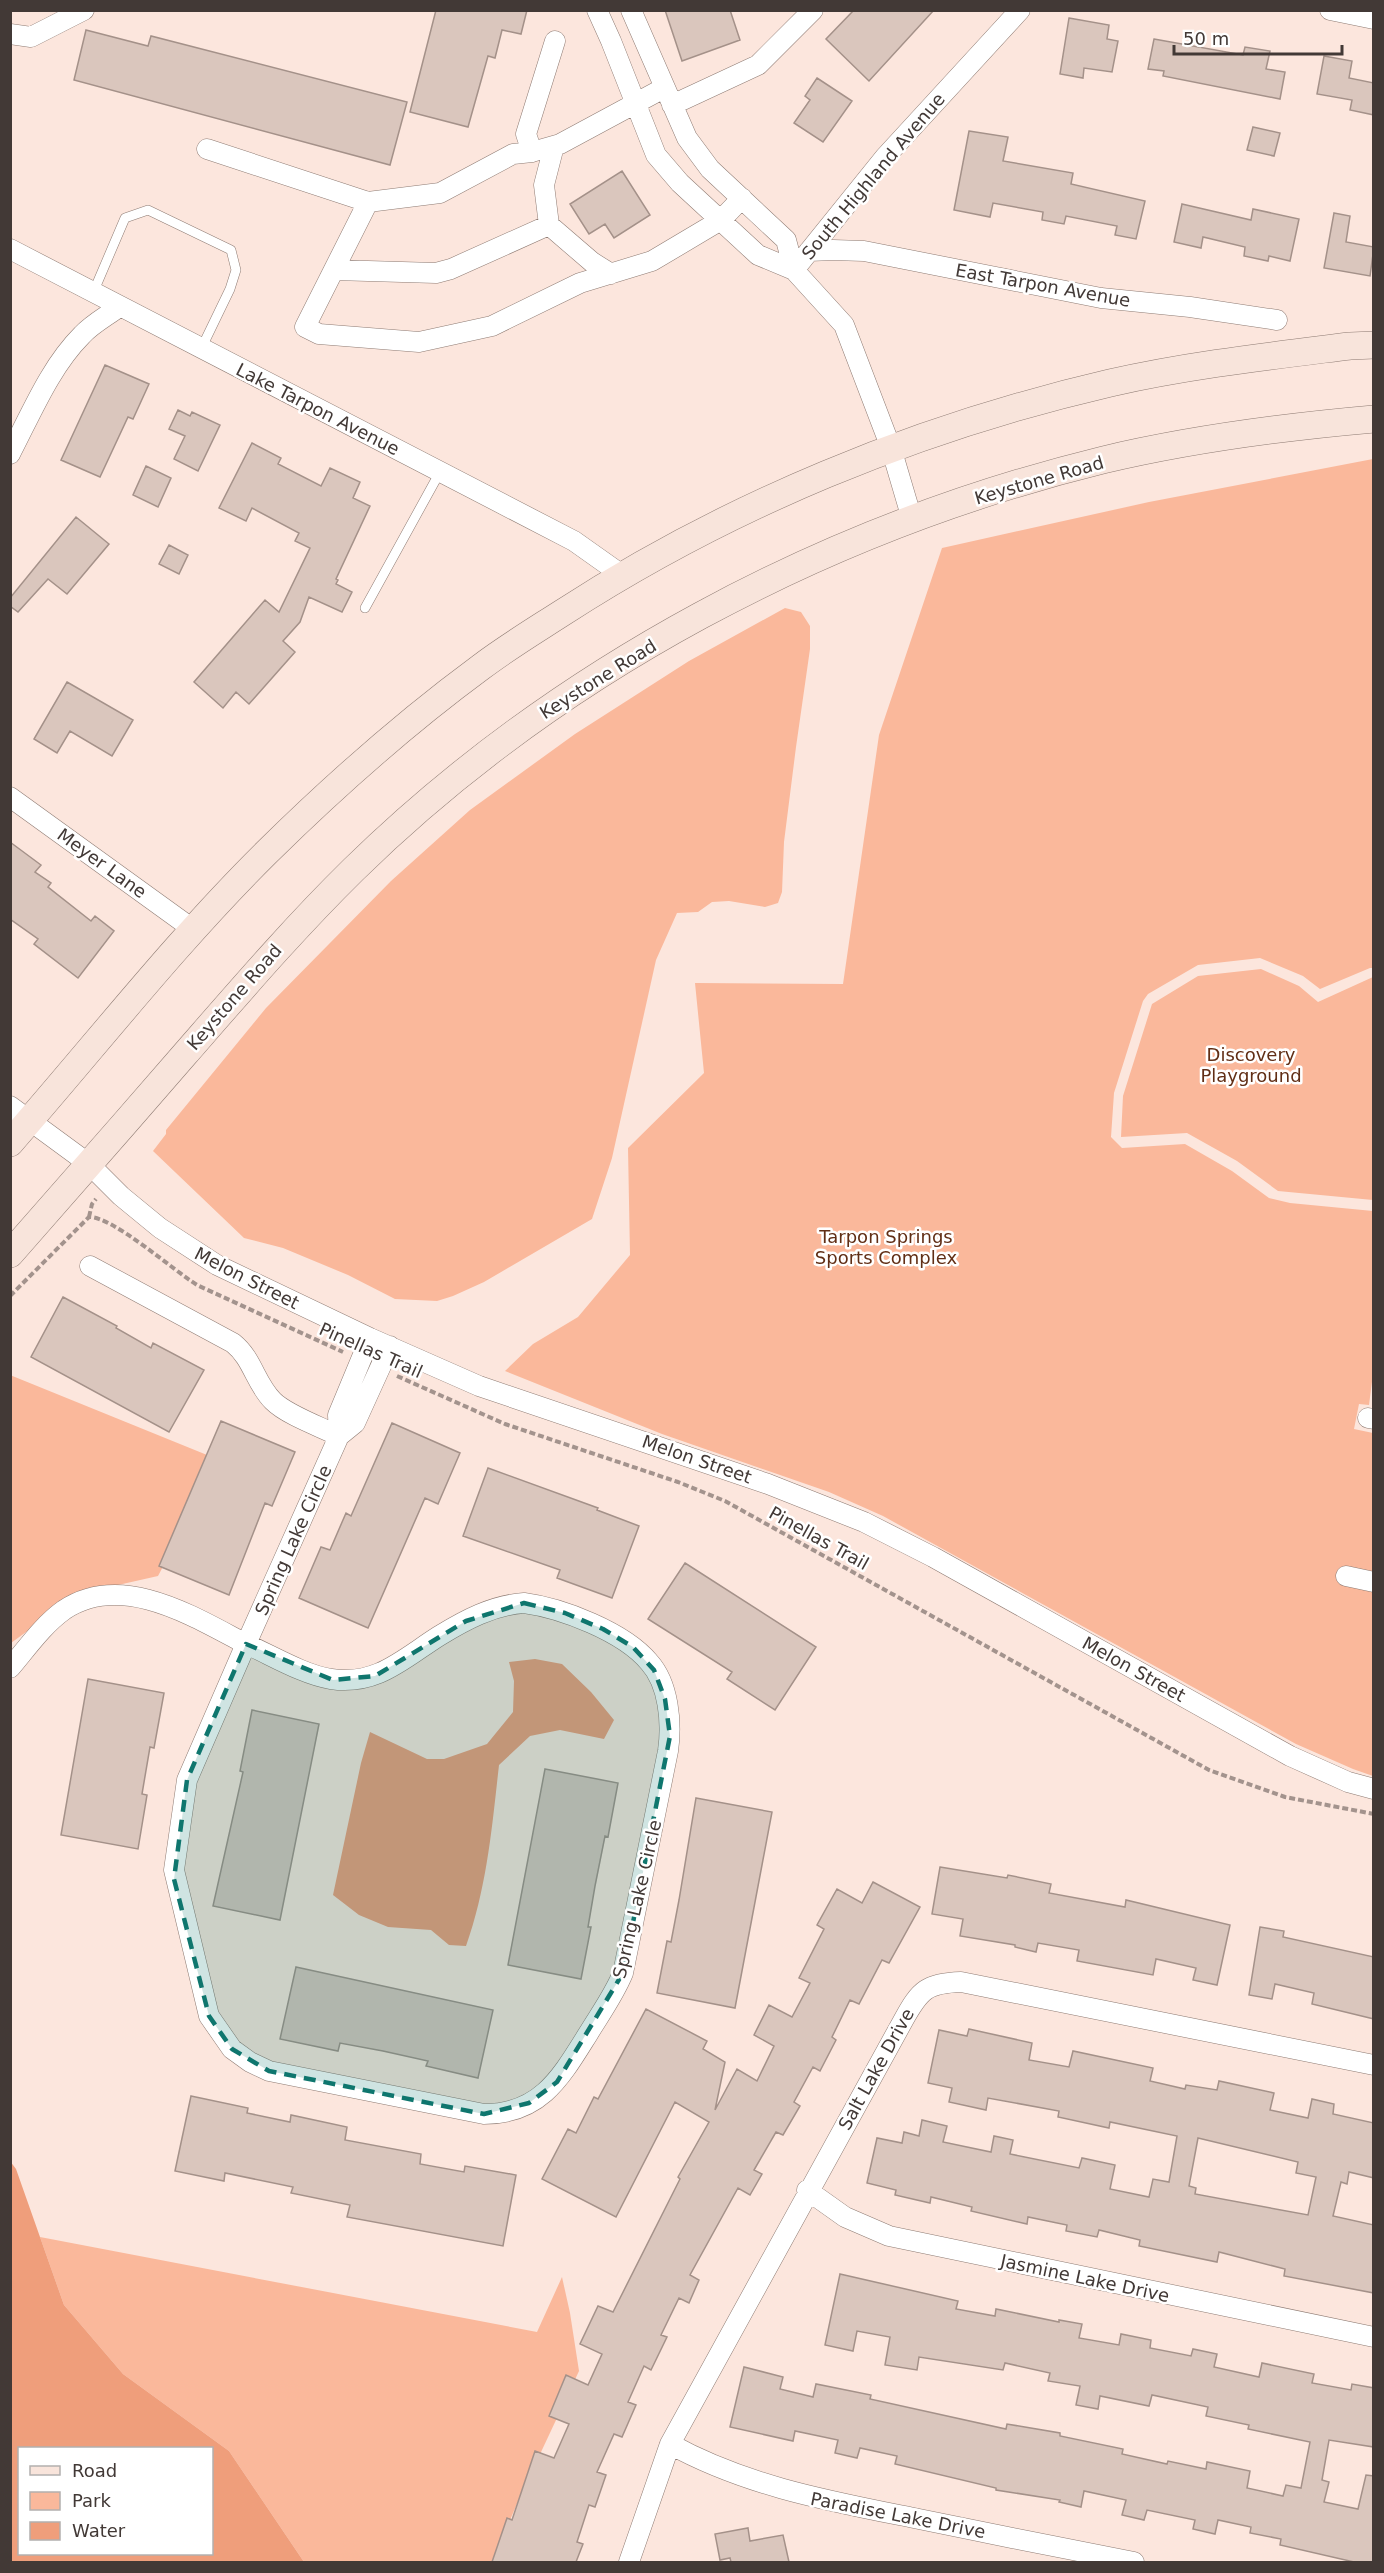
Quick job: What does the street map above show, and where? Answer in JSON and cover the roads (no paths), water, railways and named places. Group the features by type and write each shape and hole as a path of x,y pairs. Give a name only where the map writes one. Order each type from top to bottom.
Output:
{"main road":[{"path":"10,1143 20,1114 267,853 378,748 484,664 622,575 801,484 891,448 1007,410 1114,382 1178,369 1374,345"},
{"name":"Keystone Road","path":"10,1254 275,950 355,868 441,791 551,708 617,665 717,606 819,556 912,519 1013,485 1104,460 1199,440 1304,425 1374,419"}],"street":[{"path":"10,34 31,37 84,10"},
{"path":"597,10 656,155 680,183 758,255 794,270"},
{"path":"207,149 368,202 440,193 513,154 554,146 634,102 668,96 758,65 813,10"},
{"name":"South Highland Avenue","path":"912,519 891,448 844,325 794,270 885,157 1020,10"},
{"path":"1330,10 1374,19"},
{"path":"606,30 632,13 687,138 710,169 786,240 794,270"},
{"path":"532,152 526,134 555,41"},
{"path":"554,146 544,185 549,225 592,262 611,274"},
{"path":"368,202 305,327 319,334 418,342 492,326 580,283 652,261 722,220 742,198"},
{"path":"334,270 436,273 451,269 549,225"},
{"name":"Lake Tarpon Avenue","path":"10,249 574,541 622,575"},
{"name":"East Tarpon Avenue","path":"809,251 864,251 1101,298 1190,306 1277,320"},
{"path":"13,441 64,356 83,334 119,307"},
{"name":"Meyer Lane","path":"10,797 194,930"},
{"name":"Melon Street","path":"20,1114 89,1164 139,1211 197,1254 370,1338 488,1389 768,1484 853,1517 925,1552 1290,1756 1348,1782 1374,1789"},
{"path":"90,1266 233,1343 244,1352 261,1385 274,1402 339,1436"},
{"name":"Spring Lake Circle","path":"339,1436 338,1415 370,1338"},
{"name":"Spring Lake Circle","path":"246,1644 326,1678 357,1679 385,1672 438,1636 473,1617 504,1606 524,1603 556,1610 591,1623 626,1642 650,1663 665,1699 670,1736 623,1973 557,2082 529,2103 496,2114 484,2114 269,2071 250,2062 232,2049 217,2030 206,2010 174,1879 174,1859 190,1773 246,1644 339,1436 355,1423 390,1346"},
{"path":"1346,1576 1374,1582"},
{"path":"10,1668 44,1628 64,1610 78,1603 113,1595 135,1597 158,1603 246,1644"},
{"name":"Salt Lake Drive","path":"629,2562 670,2444 807,2190 921,1992 942,1982 983,1986 1374,2065"},
{"name":"Jasmine Lake Drive","path":"807,2190 845,2217 889,2236 1374,2337"},
{"name":"Paradise Lake Drive","path":"670,2444 698,2460 733,2474 805,2496 1134,2562"}],"lane":[{"path":"93,293 125,218 148,210 231,250 236,270 230,289 201,349"},
{"path":"365,608 440,472"}],"water":[{"path":"535,1659 562,1664 591,1692 614,1720 604,1739 560,1730 530,1736 499,1765 484,1879 466,1946 449,1945 431,1930 388,1927 359,1915 333,1895 361,1763 370,1732 427,1759 444,1759 487,1744 513,1712 514,1681 509,1662"},
{"path":"10,2161 16,2169 64,2305 123,2374 229,2451 304,2562 11,2562"}],"park label":[{"name":"Discovery Playground","path":"1251,1064"},
{"name":"Tarpon Springs Sports Complex","path":"886,1246"}]}
